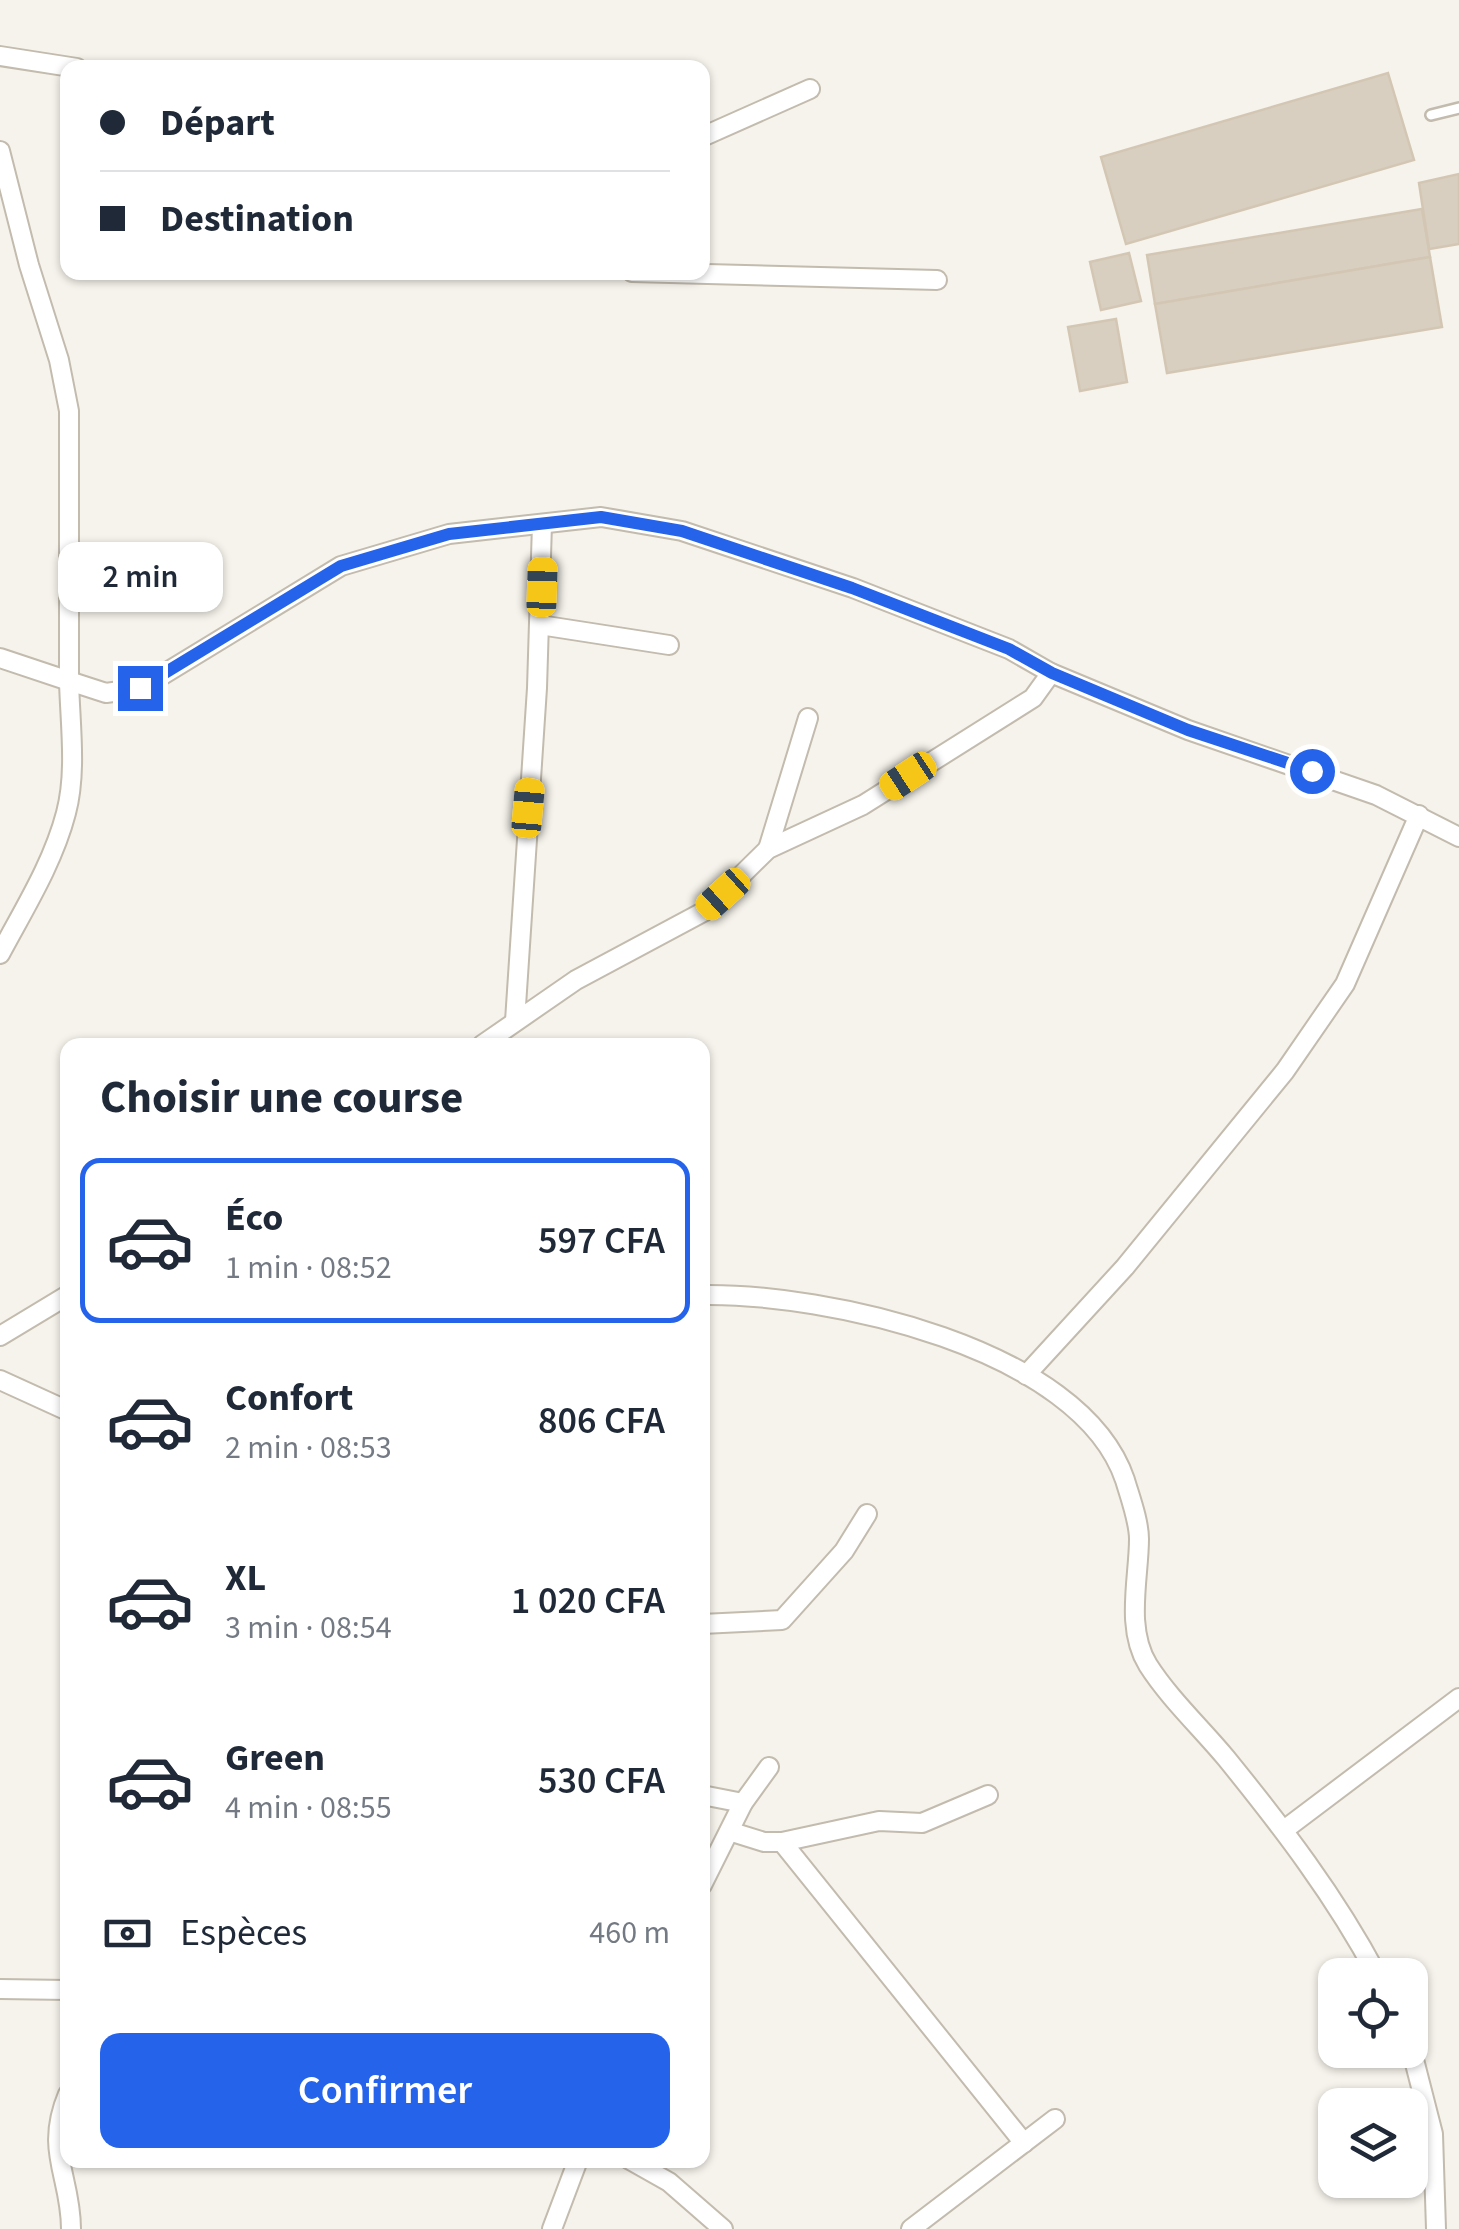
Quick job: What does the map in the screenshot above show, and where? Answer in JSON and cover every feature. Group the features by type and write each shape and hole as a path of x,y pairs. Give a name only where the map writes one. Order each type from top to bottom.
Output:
{"street":[{"path":"0,56 60,65"},
{"path":"710,134 810,89"},
{"path":"0,151 28,265 59,360 69,411 71,752 66,812 41,878 0,954"},
{"path":"710,274 938,280"},
{"path":"0,658 106,693 140,688 341,566 449,534 601,517 682,531 852,588 1009,649 1052,673 1188,730 1288,762 1419,816 1459,837"},
{"path":"509,1031 540,626 542,524"},
{"path":"540,626 668,646"},
{"path":"509,1031 576,980 704,911 768,849 863,805 1033,698 1052,673"},
{"path":"768,849 808,718"},
{"path":"1026,1375 1125,1267 1285,1070 1346,984 1419,816"},
{"path":"710,1296 797,1300 883,1316 1026,1375 1083,1418 1112,1449 1139,1536 1133,1586 1146,1663 1284,1830 1368,1958"},
{"path":"0,1336 60,1300"},
{"path":"0,1380 60,1408"},
{"path":"710,1624 782,1620 844,1551 867,1514"},
{"path":"1284,1830 1459,1698"},
{"path":"710,1871 743,1804 769,1768"},
{"path":"732,1832 764,1842 782,1842 879,1821 922,1823 988,1795"},
{"path":"710,1797 743,1804"},
{"path":"782,1842 1024,2143"},
{"path":"0,1989 60,1990"},
{"path":"1416,2068 1433,2134 1436,2229"},
{"path":"60,2114 58,2168 71,2199 71,2229"},
{"path":"912,2229 1055,2120"},
{"path":"552,2229 575,2168"},
{"path":"644,2168 669,2182 723,2229"}],"lane":[{"path":"1431,115 1459,108"}],"building":[{"path":"1388,73 1414,160 1126,244 1101,157"},
{"path":"1459,174 1459,244 1429,249 1419,183"},
{"path":"1422,209 1430,257 1155,304 1147,255"},
{"path":"1129,253 1141,301 1101,310 1090,262"},
{"path":"1430,257 1442,327 1167,373 1155,304"},
{"path":"1116,319 1127,382 1080,391 1068,327"}],"route":[{"path":"140,688 341,566 449,534 601,517 682,531 852,588 1009,649 1052,673 1188,730 1312,771"}]}
